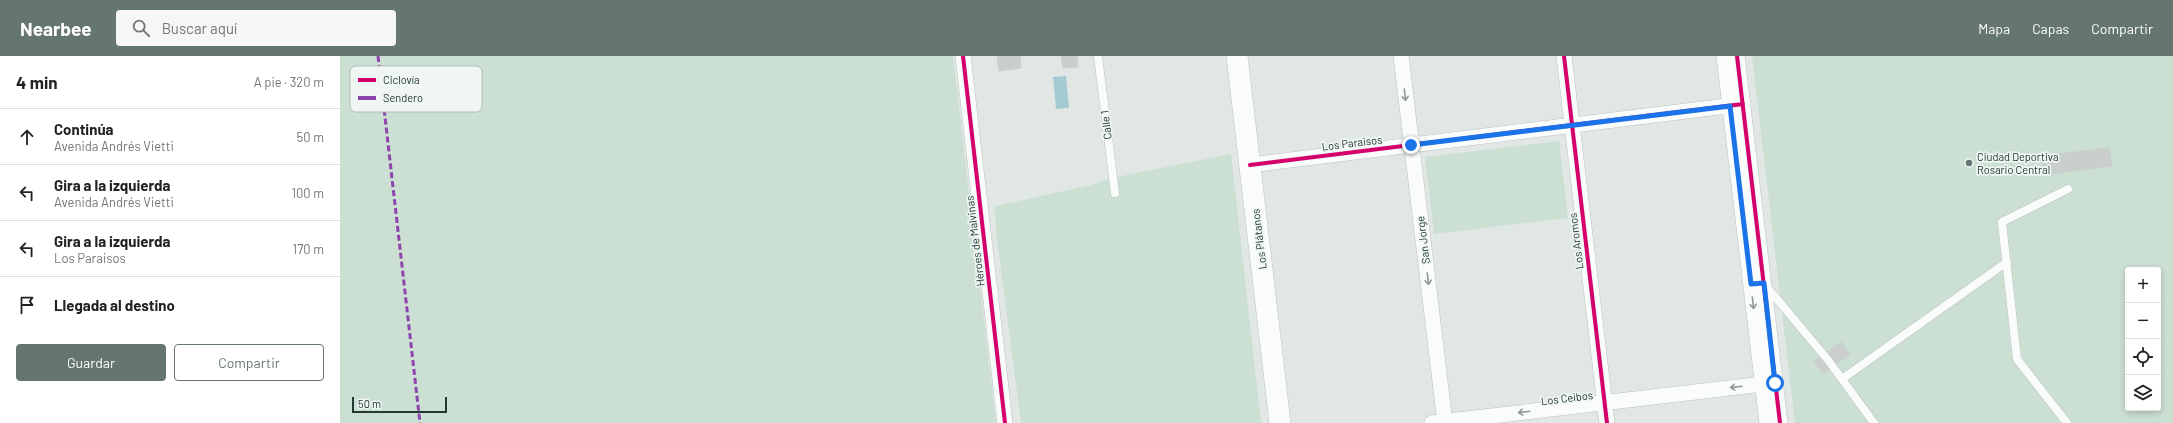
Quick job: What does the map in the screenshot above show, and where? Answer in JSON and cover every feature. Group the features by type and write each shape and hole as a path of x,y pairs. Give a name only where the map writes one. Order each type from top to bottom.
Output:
{"street":[{"name":"Héroes de Malvinas","path":"963,56 1005,423"},
{"name":"Los Plátanos","path":"1237,56 1280,423"},
{"name":"San Jorge","path":"1401,56 1440,422"},
{"name":"Los Aromos","path":"1564,56 1607,423"},
{"path":"1724,56 1736,105 1769,383 1780,423"},
{"path":"1736,105 1737,56"},
{"name":"Los Paraisos","path":"1250,165 1736,105"},
{"path":"1767,423 1769,383"},
{"name":"Los Ceibos","path":"1440,422 1769,383"}],"lane":[{"name":"Calle 1","path":"1098,56 1115,193"},
{"path":"2067,423 2017,359 2002,222 2068,189"},
{"path":"1842,378 2007,262"},
{"path":"1757,283 1842,378 1874,423"}],"green space":[{"path":"340,56 953,56 996,423 340,423"},
{"name":"Ciudad Deportiva Rosario Central","path":"1752,56 2173,56 2173,423 1795,423"},
{"path":"1559,141 1568,218 1434,234 1425,157"},
{"path":"1231,154 1261,423 1021,423 996,231 995,206 1091,185 1112,178"}],"water":[{"path":"1066,76 1069,108 1056,109 1053,77"}],"building":[{"path":"997,56 1020,56 1021,68 999,71"},
{"path":"1061,56 1077,56 1078,67 1063,68"},
{"path":"2109,148 2112,166 2043,175 2041,156"},
{"path":"1841,342 1850,354 1823,374 1814,361"}],"marked path":[{"path":"378,56 379,66"},
{"path":"384,112 420,423"}],"cycle path":[{"path":"963,56 1005,423"},
{"path":"1564,56 1607,423"},
{"path":"1737,56 1780,423"},
{"path":"1250,165 1743,104"}],"place":[{"name":"Ciudad Deportiva Rosario Central","path":"1969,163"}],"route":[{"path":"1411,145 1730,106 1751,284 1764,283 1775,383"}]}
